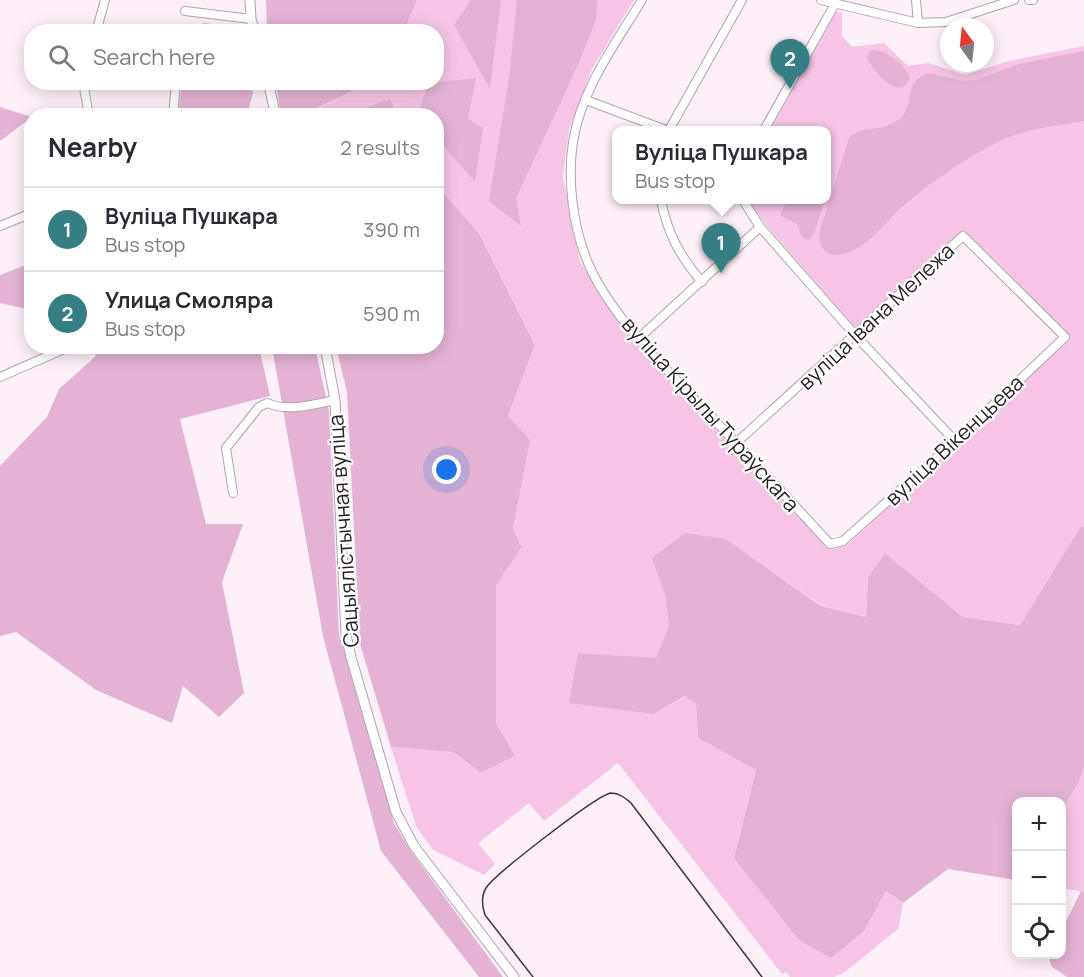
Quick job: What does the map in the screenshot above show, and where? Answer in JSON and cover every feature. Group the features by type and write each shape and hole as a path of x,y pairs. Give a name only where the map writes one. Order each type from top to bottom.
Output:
{"main road":[{"path":"250,0 253,24"},
{"path":"270,90 274,108"},
{"name":"Сацыялістычная вуліца","path":"326,354 334,400 346,635 396,812 414,846 514,977"}],"street":[{"path":"98,24 105,0"},
{"name":"вуліца Кірылы Тураўскага","path":"642,0 597,74 573,141 570,182 577,223 588,262 604,292 638,339 830,544 843,541"},
{"path":"670,126 742,0"},
{"path":"821,0 918,23 946,22 1014,0"},
{"path":"916,0 918,23"},
{"path":"766,126 835,4"},
{"path":"185,11 251,19"},
{"path":"84,90 88,108"},
{"path":"174,108 175,90"},
{"path":"586,100 657,126"},
{"path":"663,204 669,232 685,262 702,282"},
{"path":"746,204 760,227 855,335 955,441"},
{"path":"0,226 24,216"},
{"path":"638,339 760,227"},
{"name":"вуліца Івана Мележа","path":"736,443 963,236 1065,337"},
{"name":"вуліца Вікенцьева","path":"843,541 955,441 1065,337"},
{"path":"0,377 53,354"},
{"name":"Сацыялістычная вуліца","path":"233,493 226,448 259,407 267,403 275,407 293,407 334,400"}],"shaded area":[{"path":"266,0 417,0 407,24 267,24"},
{"path":"417,0 634,0 592,69 569,130 563,176 580,262 634,341 829,549 847,545 1070,338 962,231 856,329 765,224 751,204 831,204 831,126 771,126 836,12 842,13 842,36 852,47 884,43 908,66 929,63 940,67 940,72 956,72 965,75 974,72 994,72 994,66 1009,61 1084,46 1084,527 1081,526 1020,625 963,617 885,553 868,577 866,617 822,606 726,539 653,558 665,595 669,626 656,659 578,653 654,714 686,696 696,704 698,738 756,770 734,858 864,931 886,891 903,903 898,929 845,972 834,977 790,977 786,972 782,974 618,763 544,821 529,803 478,843 495,864 484,875 433,850 416,826 391,747 453,752 481,773 515,756 496,723 496,584 522,547 513,530 529,440 508,416 535,345 480,235 444,193 444,108 318,108 356,90 444,90 444,24 407,24"},
{"path":"471,0 501,0 490,89 454,25"},
{"path":"517,0 597,0 596,20 577,67 516,198 521,226 489,201 509,78"},
{"path":"870,51 890,55 904,68 910,77 906,85 901,88 894,87 881,77 867,57"},
{"path":"1084,51 1084,121 1030,131 1000,141 959,164 932,183 856,249 840,255 825,251 820,242 820,230 828,204 831,204 831,195 849,138 859,131 897,121 907,109 915,82 929,73 963,81 976,80 1019,64"},
{"path":"476,78 468,119 483,128 475,182 444,146 444,108 420,108 426,90 444,90 444,81"},
{"path":"181,90 252,90 253,93 249,108 179,108"},
{"path":"277,90 355,90 317,108 280,108"},
{"path":"390,99 394,108 365,108"},
{"path":"0,107 24,114 24,123 0,141"},
{"path":"444,193 480,235 535,345 508,416 530,440 513,529 522,547 496,585 496,723 515,756 481,773 453,752 391,747 360,644 347,392 338,354 444,354"},
{"path":"786,204 824,204 814,234 809,240 802,237 797,224 783,217 781,214"},
{"path":"24,266 24,308 0,303 0,275"},
{"path":"95,354 261,354 270,396 180,419 206,524 243,524 222,582 244,693 219,717 183,686 172,723 96,690 16,632 0,636 0,466 47,417 59,389 96,356"},
{"path":"273,354 317,354 329,411 339,634 394,823 410,850 503,977 479,977 381,851 323,636"},
{"path":"1081,526 1084,527 1084,768 1078,784 1066,804 1066,797 1012,797 1012,879 948,869 903,903 886,891 864,931 831,958 799,940 734,858 756,770 698,738 696,704 685,696 654,714 569,703 578,653 656,658 669,626 665,595 652,558 685,533 726,539 821,606 866,617 868,577 885,553 963,617 1020,625"},
{"path":"1084,768 1084,892 1066,889 1066,804 1078,784"},
{"path":"1081,891 1084,892 1084,977 1067,977 1052,967 1049,959 1066,959 1066,921"}],"tram line":[{"path":"533,977 485,915 482,901 484,891 493,880 547,836 611,793 631,803 762,977"}],"place":[{"name":"Улица Смоляра","path":"790,89"},
{"name":"Вуліца Пушкара","path":"721,273"}]}
